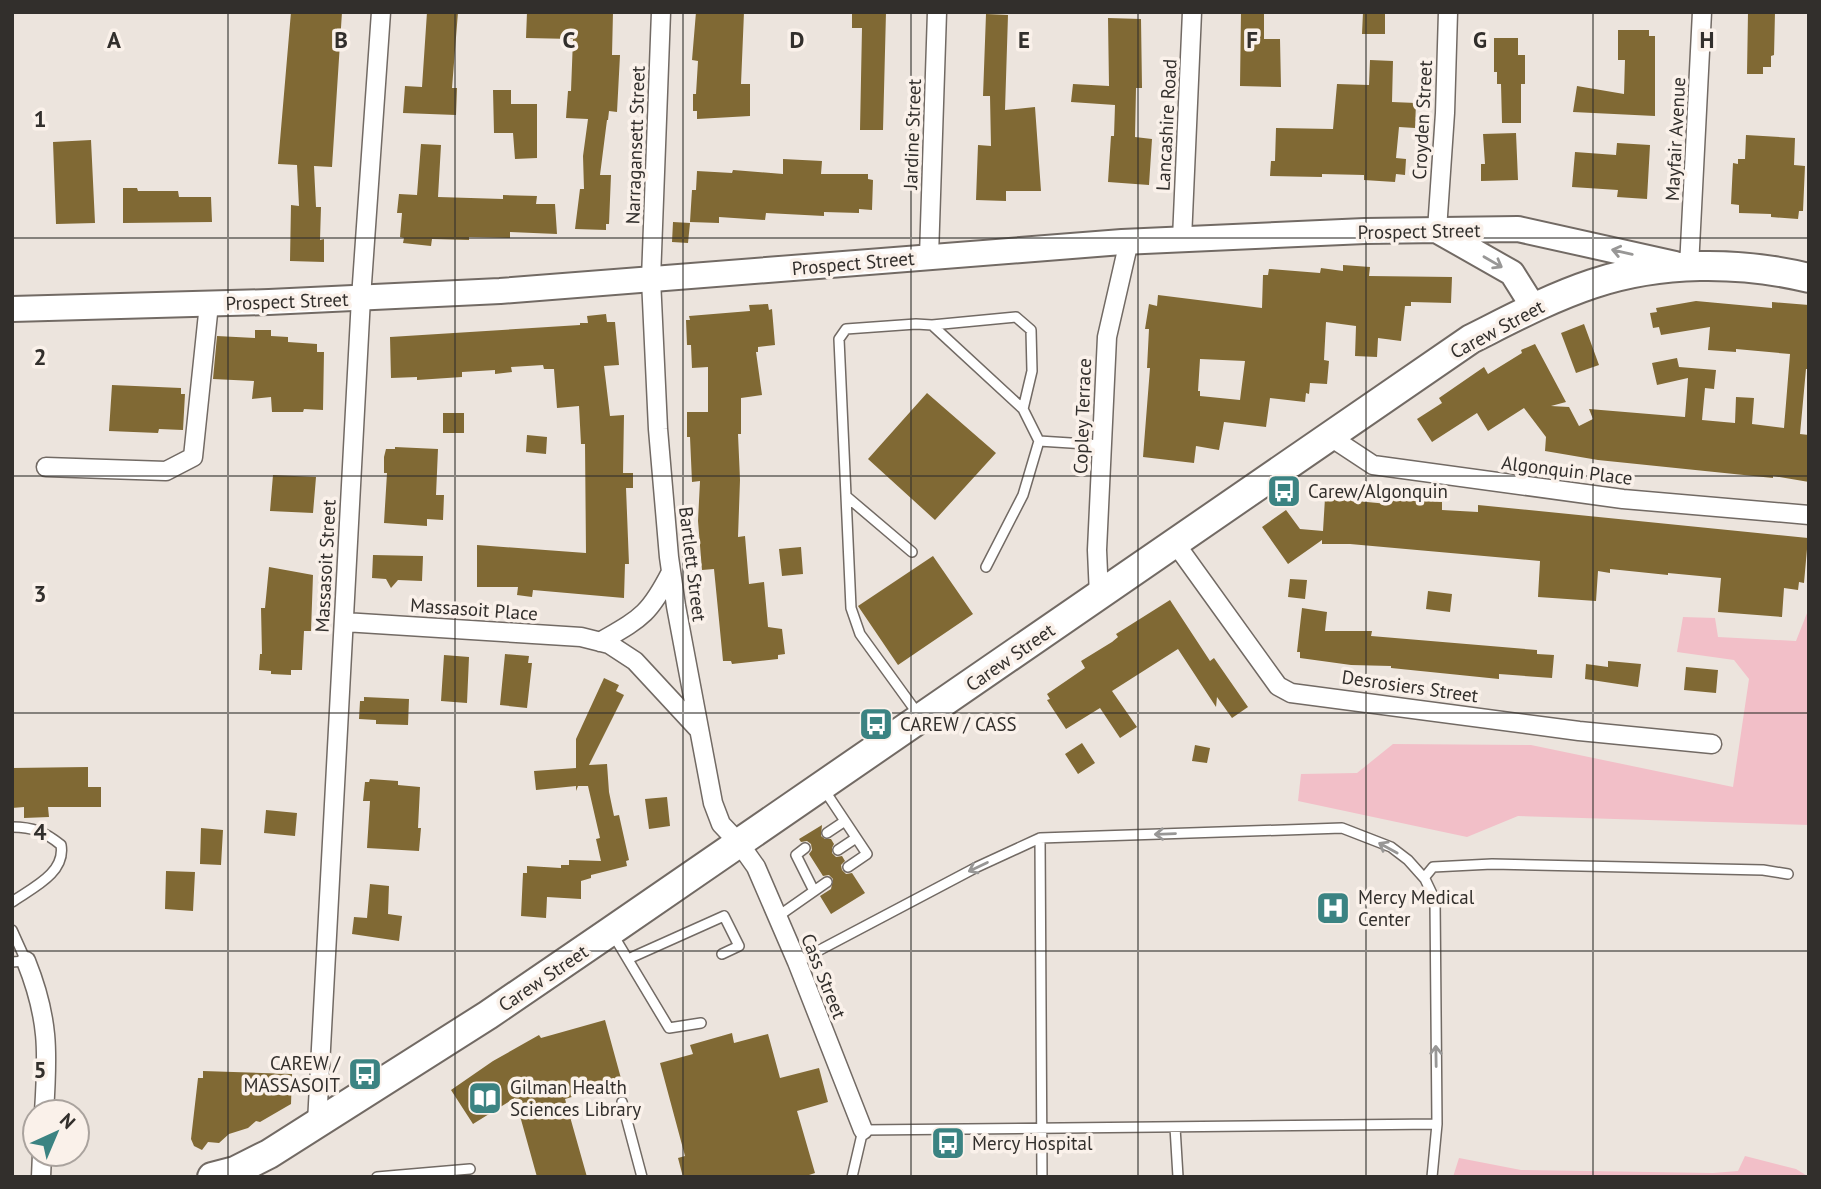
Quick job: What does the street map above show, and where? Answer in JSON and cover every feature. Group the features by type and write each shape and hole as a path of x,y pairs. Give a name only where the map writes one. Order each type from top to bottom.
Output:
{"main road":[{"name":"Prospect Street","path":"12,309 209,304 500,291 1129,241 1437,230 1518,229 1689,267"},
{"path":"1437,230 1512,273 1534,308"},
{"name":"Carew Street","path":"212,1177 235,1171 269,1154 488,1015 1471,339 1534,308 1595,283 1631,275 1689,267 1735,267 1809,278"}],"street":[{"name":"Massasoit Street","path":"317,1123 361,298 381,12"},
{"name":"Narragansett Street","path":"651,279 661,12"},
{"name":"Jardine Street","path":"929,256 937,12"},
{"name":"Lancashire Road","path":"1182,239 1192,12"},
{"name":"Croyden Street","path":"1437,230 1448,12"},
{"name":"Mayfair Avenue","path":"1689,267 1702,12"},
{"name":"Copley Terrace","path":"1098,596 1097,550 1107,337 1129,241"},
{"name":"Bartlett Street","path":"651,279 658,429 671,572 699,730 717,813 721,824 739,843"},
{"path":"46,467 166,471 193,457 209,304"},
{"name":"Algonquin Place","path":"1329,436 1373,465 1623,499 1809,515"},
{"name":"Desrosiers Street","path":"1175,543 1278,686 1291,692 1579,731 1712,744"},
{"path":"600,642 640,619 656,601 671,572"},
{"name":"Massasoit Place","path":"344,621 581,637 600,642 635,661 699,730"},
{"name":"Cass Street","path":"739,843 756,867 778,916 863,1130"},
{"path":"19,962 39,995 46,1033 45,1098"}],"lane":[{"path":"921,718 860,634 851,608 839,340 846,329 1016,317 1031,330 1032,371 1023,409"},
{"path":"932,325 1023,409 1039,441 1023,495 985,567"},
{"path":"1039,441 1102,446"},
{"path":"846,496 912,552"},
{"path":"822,786 867,855 848,867"},
{"path":"827,833 845,821"},
{"path":"12,827 26,827 44,832 61,845 63,855 47,878 12,902"},
{"path":"797,962 977,867 1040,838 1342,828 1391,848 1408,860 1424,878 1435,900 1437,1124 1432,1177"},
{"path":"838,850 856,838"},
{"path":"1040,838 1042,1177"},
{"path":"805,848 796,855 814,891"},
{"path":"1424,878 1433,867 1492,864 1763,870 1788,874"},
{"path":"805,873 816,866"},
{"path":"778,916 827,882"},
{"path":"628,959 724,916 739,946 722,954"},
{"path":"12,930 19,962"},
{"path":"611,931 669,1028 701,1023"},
{"path":"622,1102 642,1177"},
{"path":"852,1177 863,1130 1437,1124"},
{"path":"1174,1127 1178,1177"},
{"path":"377,1177 470,1169"}],"shaded area":[{"path":"1809,608 1809,825 1518,816 1467,837 1298,801 1301,774 1357,773 1393,744 1531,745 1733,787 1749,679 1734,660 1677,652 1683,617 1715,618 1718,637 1796,641"},
{"path":"1745,1156 1796,1169 1809,1177 1453,1177 1459,1158 1521,1170 1713,1173 1738,1171"}],"building":[{"path":"291,12 342,12 332,167 314,166 316,207 321,207 320,240 324,239 324,262 290,261 291,205 299,206 297,165 278,164"},
{"path":"427,12 458,12 452,88 457,88 456,115 403,113 405,86 422,87"},
{"path":"527,12 613,12 612,55 620,55 617,112 609,111 600,175 611,175 609,224 606,224 606,230 575,229 580,189 584,189 583,156 588,119 566,118 568,91 571,91 573,39 526,38"},
{"path":"696,12 744,12 741,84 750,84 750,116 697,119 697,111 693,111 693,94 696,94 698,61 692,60"},
{"path":"886,12 883,130 860,130 862,28 852,28 852,13"},
{"path":"1241,12 1264,12 1264,39 1280,39 1281,87 1240,86"},
{"path":"1363,12 1385,12 1385,34 1362,34"},
{"path":"1748,12 1775,12 1774,55 1771,56 1771,67 1763,67 1763,74 1747,74"},
{"path":"986,14 1008,15 1005,110 1035,107 1041,191 1006,191 1006,201 976,200 978,145 991,146 990,96 983,96"},
{"path":"1108,18 1141,19 1142,88 1136,88 1135,137 1152,139 1149,185 1108,182 1115,105 1071,102 1073,84 1109,86"},
{"path":"1618,30 1649,30 1649,36 1655,36 1655,116 1573,112 1577,86 1624,94 1625,60 1618,60"},
{"path":"1494,38 1518,38 1518,55 1525,55 1525,84 1521,84 1521,123 1502,123 1501,84 1497,84 1497,72 1494,72"},
{"path":"1370,60 1393,61 1392,102 1416,103 1415,128 1399,127 1396,158 1406,159 1405,175 1396,174 1395,182 1364,180 1364,175 1270,176 1271,161 1275,161 1276,128 1333,129 1337,84 1369,85"},
{"path":"493,90 511,90 511,104 537,104 537,158 515,159 513,133 494,133"},
{"path":"1516,133 1518,180 1481,181 1481,164 1485,164 1483,134"},
{"path":"1746,135 1795,138 1794,165 1805,166 1803,211 1799,211 1798,219 1771,217 1771,214 1739,213 1739,205 1731,204 1733,163 1738,164 1738,159 1745,159"},
{"path":"91,140 95,223 56,224 53,142"},
{"path":"1617,143 1650,145 1647,199 1617,197 1618,190 1572,187 1575,152 1616,155"},
{"path":"421,144 441,145 438,197 503,199 503,195 537,196 536,204 555,204 557,234 510,232 510,238 432,239 431,246 403,243 404,238 400,237 402,213 397,213 399,194 417,195"},
{"path":"783,159 822,161 821,174 868,174 868,179 873,180 872,210 859,209 859,213 824,212 824,216 766,213 765,220 719,217 719,223 690,222 692,190 696,190 697,171 732,173 733,170 783,174"},
{"path":"123,188 137,188 138,191 178,191 179,197 211,197 212,222 123,223"},
{"path":"673,222 690,223 688,243 672,242"},
{"path":"1343,265 1370,267 1369,276 1452,277 1451,303 1411,302 1411,306 1405,306 1401,341 1378,338 1377,357 1355,356 1356,326 1326,322 1324,360 1329,361 1327,384 1310,383 1305,402 1270,398 1266,427 1224,422 1219,450 1196,446 1194,463 1143,457 1150,368 1147,368 1149,329 1145,329 1149,304 1157,306 1158,295 1262,308 1263,275 1268,275 1269,269 1320,273 1321,268 1343,271","holes":["1200,359 1245,361 1240,400 1200,396"]},
{"path":"1696,301 1772,308 1772,302 1809,305 1809,369 1806,369 1800,434 1809,435 1809,482 1773,476 1598,460 1545,451 1546,437 1524,408 1488,431 1477,413 1432,442 1417,419 1442,403 1439,398 1484,367 1488,374 1522,353 1521,350 1535,344 1566,402 1551,406 1569,407 1579,426 1593,419 1589,409 1685,417 1688,378 1657,385 1652,363 1677,358 1679,367 1716,370 1714,389 1705,388 1702,420 1735,423 1736,397 1754,398 1752,424 1784,428 1790,354 1736,349 1736,352 1708,350 1710,327 1661,335 1659,327 1653,328 1650,313 1657,312 1656,308"},
{"path":"768,304 769,310 772,309 775,345 758,347 756,352 762,395 741,398 741,434 738,434 738,537 745,536 749,584 764,582 768,627 782,629 785,654 778,655 778,659 732,664 731,661 723,661 714,569 702,570 698,521 700,481 692,482 687,412 708,412 708,367 692,368 691,345 687,345 686,320 690,320 689,316 750,311 749,305"},
{"path":"606,314 607,322 615,322 619,365 604,366 610,416 624,415 623,473 633,473 633,488 626,488 629,564 625,564 624,598 533,590 532,597 517,595 518,587 477,587 477,545 586,553 585,444 581,444 579,406 557,408 554,369 544,369 543,365 511,367 512,372 495,374 495,370 462,372 462,377 417,380 417,377 391,378 390,337 580,325 588,323 587,316"},
{"path":"1584,324 1599,365 1576,373 1561,333"},
{"path":"255,330 271,330 271,336 288,337 288,342 317,344 317,352 324,352 323,410 272,412 271,397 252,399 254,381 213,379 217,336 255,338"},
{"path":"112,385 181,388 181,394 185,394 183,430 159,429 158,433 109,431"},
{"path":"927,393 996,453 935,520 868,459"},
{"path":"443,413 464,413 464,433 443,433"},
{"path":"527,435 547,437 546,454 526,452"},
{"path":"386,449 438,449 436,495 444,495 443,520 427,519 427,526 384,523 387,473 384,473 384,457"},
{"path":"273,475 316,477 313,513 270,511"},
{"path":"1325,498 1388,504 1388,499 1442,502 1442,510 1478,512 1478,505 1808,538 1804,583 1799,582 1798,590 1784,588 1782,617 1718,612 1721,578 1610,569 1610,573 1598,571 1596,601 1538,597 1540,561 1350,544 1322,544 1322,540 1288,564 1262,527 1286,510 1300,529 1323,531"},
{"path":"801,547 803,574 782,576 779,549"},
{"path":"373,555 423,556 422,581 398,580 391,588 386,579 372,578"},
{"path":"933,556 973,614 898,665 858,606"},
{"path":"269,567 313,575 311,631 304,631 302,670 291,670 291,675 259,670 262,654 261,608 265,608"},
{"path":"1290,579 1307,580 1305,599 1288,597"},
{"path":"1428,591 1452,594 1450,612 1426,609"},
{"path":"1170,600 1210,661 1214,658 1248,707 1232,718 1217,697 1216,707 1178,649 1112,691 1137,727 1120,738 1100,708 1066,729 1047,700 1050,699 1047,694 1085,668 1081,661 1112,642 1118,637 1116,634"},
{"path":"1302,608 1327,612 1325,631 1372,631 1371,636 1537,650 1537,654 1554,655 1552,678 1499,674 1499,679 1300,658 1300,652 1297,652"},
{"path":"505,654 529,656 528,663 532,663 527,708 500,705"},
{"path":"444,655 469,657 467,703 441,701"},
{"path":"1608,661 1641,664 1638,687 1585,679 1586,664 1608,667"},
{"path":"1686,667 1718,670 1716,693 1684,690"},
{"path":"604,678 619,685 616,691 624,695 589,765 607,764 609,792 614,816 619,815 629,860 626,861 627,866 591,875 591,878 581,881 581,899 547,897 546,918 521,916 523,873 527,873 527,866 561,868 561,865 569,865 569,860 601,861 596,839 600,838 588,786 578,786 576,791 576,786 536,790 534,771 576,768 576,739"},
{"path":"364,697 409,699 408,725 376,724 376,720 359,719 360,701 364,701"},
{"path":"1082,743 1095,763 1078,774 1065,754"},
{"path":"1195,745 1210,748 1207,763 1192,761"},
{"path":"88,767 88,787 101,787 101,807 48,807 49,817 24,818 24,807 12,808 12,768"},
{"path":"370,779 398,781 398,785 420,787 419,851 367,848 370,801 363,801 365,782"},
{"path":"667,797 670,826 649,829 645,799"},
{"path":"266,810 297,813 295,836 264,833"},
{"path":"822,825 821,836 831,839 834,844 832,853 836,857 842,856 845,861 841,865 842,870 846,874 852,873 865,893 831,914 820,896 831,889 833,879 829,875 823,876 809,854 812,850 811,844 799,839"},
{"path":"201,828 223,830 221,865 200,864"},
{"path":"166,871 195,872 193,911 165,909"},
{"path":"370,884 389,886 388,914 402,916 399,941 352,934 354,917 367,918"},
{"name":"Gilman Health Sciences Library","path":"605,1020 622,1082 565,1099 587,1177 537,1177 515,1098 473,1124 451,1090 493,1061 539,1035 541,1038"},
{"path":"732,1033 734,1043 768,1034 780,1078 819,1068 828,1102 797,1111 815,1173 803,1177 683,1177 678,1158 685,1156 660,1063 693,1054 690,1045"},
{"path":"203,1071 292,1074 291,1104 260,1122 256,1121 248,1128 229,1134 219,1143 208,1142 202,1150 194,1146 191,1139 198,1078 203,1078"}],"place":[{"name":"Carew/Algonquin","path":"1284,491"},
{"name":"CAREW / CASS","path":"876,724"},
{"name":"Mercy Medical Center","path":"1333,908"},
{"name":"CAREW / MASSASOIT","path":"365,1074"},
{"name":"Gilman Health Sciences Library","path":"485,1098"},
{"name":"Mercy Hospital","path":"948,1143"}]}
